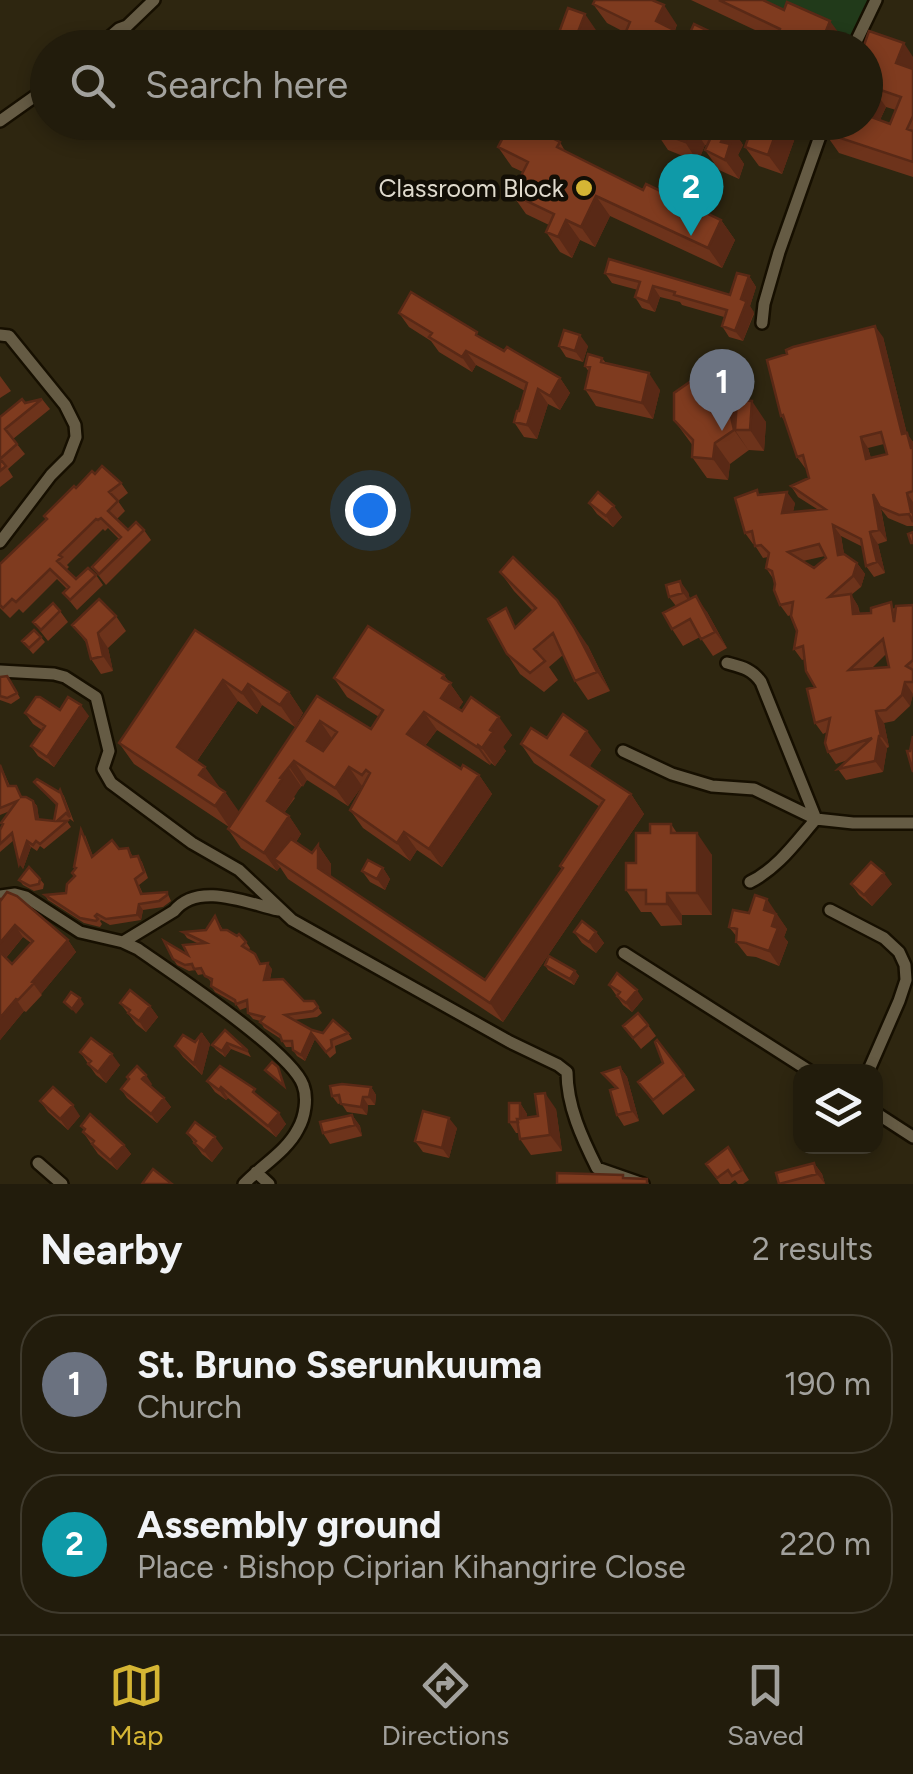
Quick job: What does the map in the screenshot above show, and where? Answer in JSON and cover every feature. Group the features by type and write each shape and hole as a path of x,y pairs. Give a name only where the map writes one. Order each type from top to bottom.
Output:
{"street":[{"path":"119,30 154,0"},
{"path":"862,30 876,0"},
{"path":"0,121 30,100"},
{"path":"762,323 780,252 819,140"},
{"path":"0,335 9,336 65,405 76,425 76,437 68,458 0,542"},
{"path":"727,663 746,668 761,682 816,819"},
{"path":"0,671 54,674 96,697 109,751 103,768 111,783 192,843 239,870 292,920 567,1072 573,1112 597,1168 643,1184"},
{"path":"624,752 672,774 712,786 754,790 816,819 913,823"},
{"path":"750,882 768,873 816,819"},
{"path":"0,896 20,894 80,932 138,949 253,1032 299,1077 306,1101 298,1130 244,1184"},
{"path":"123,942 179,904 210,894 282,911"},
{"path":"830,910 884,938 899,952 905,965 906,980 871,1064"},
{"path":"624,953 798,1064"},
{"path":"883,1117 913,1137"},
{"path":"38,1162 62,1184"},
{"path":"256,1172 269,1184"}],"green space":[{"path":"754,0 869,0 853,30 824,30"}],"building":[{"path":"595,0 652,0 664,5 656,21 674,30 627,30 630,22 593,4"},
{"path":"719,0 763,0 784,10 787,2 830,21 826,30 780,29"},
{"path":"568,8 585,14 579,30 560,30"},
{"path":"883,36 904,43 896,63 913,69 913,116 907,129 913,131 913,162 846,140 883,140 883,121 890,124 901,97 883,91"},
{"path":"502,140 556,140 560,142 557,147 643,190 646,184 721,220 708,248 596,196 581,227 566,220 558,237 546,232 554,214 512,194 528,162 498,147"},
{"path":"710,140 730,144 725,160 705,150"},
{"path":"748,140 773,140 768,155 745,147"},
{"path":"609,259 730,295 737,273 749,276 741,299 746,303 735,331 722,326 727,310 674,295 675,292 653,286 648,302 635,297 640,282 605,273"},
{"path":"411,292 477,332 476,335 504,351 507,347 560,378 550,396 538,389 527,425 514,422 527,383 466,351 462,357 429,337 432,333 399,313"},
{"path":"875,326 902,434 907,433 913,448 913,491 907,493 913,522 909,514 899,515 880,507 873,494 879,530 870,532 877,562 866,566 861,539 833,525 838,555 844,554 857,563 853,576 829,597 851,594 853,614 871,613 871,608 891,602 894,622 896,606 913,605 913,660 906,666 913,670 913,682 905,682 902,695 886,710 876,711 881,736 875,761 838,769 872,738 828,752 825,743 830,718 815,723 807,689 815,687 806,671 803,646 794,649 797,631 791,616 793,602 780,605 772,571 766,568 769,553 761,545 755,546 752,531 745,533 735,498 757,490 758,495 787,492 782,513 825,509 791,486 809,478 803,455 797,457 781,416 767,360 787,354 786,350","holes":["881,432 887,454 866,459 861,437","819,544 826,558 814,568 788,552","883,639 889,667 849,670"]},
{"path":"564,330 580,335 575,351 559,346"},
{"path":"588,354 602,358 601,362 649,373 642,403 585,389 590,367 585,366"},
{"path":"702,369 721,371 734,430 715,443 713,459 692,457 693,440 674,420 674,393 701,374"},
{"path":"22,399 25,403 42,399 5,429 17,444 0,459 0,417"},
{"path":"737,400 752,401 750,430 735,430"},
{"path":"102,466 121,483 109,492 118,501 108,511 128,530 136,522 144,530 99,574 92,567 121,537 101,518 96,519 57,561 76,579 88,568 96,575 70,600 63,593 69,587 50,569 16,602 12,599 3,608 0,564 47,519 44,516 74,486"},
{"path":"598,492 614,506 606,516 589,503"},
{"path":"513,557 557,600 597,672 575,681 553,633 534,649 545,661 530,673 507,654 488,619 506,608 515,628 536,608 500,572"},
{"path":"680,581 683,593 669,597 666,585"},
{"path":"696,596 715,632 701,639 690,619 672,629 663,613"},
{"path":"99,599 116,616 98,633 103,656 91,659 86,640 72,625"},
{"path":"53,603 60,611 41,630 33,622"},
{"path":"368,626 444,675 442,678 451,683 441,698 462,711 471,697 499,717 482,748 424,712 407,734 461,769 463,765 479,775 429,849 404,832 397,843 350,810 370,773 366,770 362,775 349,767 335,788 294,761 267,801 289,816 264,853 228,829 317,696 371,729 383,710 334,678","holes":["320,721 337,732 323,751 307,741"]},
{"path":"34,630 41,637 29,648 22,641"},
{"path":"195,630 289,692 280,705 248,684 242,693 223,680 177,747 205,767 199,775 225,792 215,806 119,743"},
{"path":"7,676 17,693 7,698 0,696 0,677"},
{"path":"36,697 60,710 68,697 81,705 47,757 31,746 45,726 25,713"},
{"path":"563,714 587,731 571,755 631,794 490,1003 274,859 291,839 312,853 318,845 318,868 485,980 563,868 560,866 604,800 521,744 531,728 547,738"},
{"path":"913,736 913,772 907,751"},
{"path":"0,765 8,786 16,786 21,797 33,801 36,819 54,821 57,804 34,782 37,779 60,790 70,817 66,813 57,821 67,821 40,844 27,841 19,864 12,833 0,844 1,823 17,801 0,808"},
{"path":"650,824 671,824 671,833 697,833 697,893 667,893 667,904 646,904 646,890 626,890 626,863 636,863 636,833 650,833"},
{"path":"81,830 92,857 112,840 119,849 128,848 131,857 138,856 144,872 135,879 141,894 167,895 159,901 139,904 137,915 106,919 97,914 96,921 80,918 45,895 66,893 67,884 75,876 72,873"},
{"path":"368,860 383,868 377,879 362,871"},
{"path":"871,862 884,873 864,895 851,884"},
{"path":"29,867 40,879 39,884 30,886 19,880"},
{"path":"7,892 17,896 68,940 0,1018 0,952 12,964 33,941 15,925 0,943 0,899"},
{"path":"755,895 767,899 764,910 776,914 772,926 778,928 769,951 736,942 737,929 729,927 733,910 749,913"},
{"path":"215,916 221,930 239,934 246,942 242,946 255,954 260,964 268,963 264,980 283,979 304,1001 314,1001 318,1007 285,1015 323,1033 333,1020 348,1033 331,1040 332,1047 326,1052 311,1033 301,1055 293,1050 292,1041 282,1041 280,1035 260,1022 264,1017 248,1013 247,1000 236,1004 211,986 212,979 201,968 194,969 192,964 173,959 164,941 188,955 183,945 206,943 183,932 206,930"},
{"path":"582,921 596,932 589,942 574,932"},
{"path":"549,956 575,971 570,979 545,965"},
{"path":"617,973 637,990 626,1003 617,996 620,992 609,985"},
{"path":"130,990 150,1006 139,1021 120,1003"},
{"path":"71,992 80,998 72,1009 64,1002"},
{"path":"638,1013 648,1025 633,1038 623,1026"},
{"path":"225,1030 247,1051 227,1043 222,1051 212,1045"},
{"path":"202,1033 194,1064 175,1046 183,1035 195,1042"},
{"path":"91,1038 112,1054 98,1072 80,1052"},
{"path":"657,1040 684,1075 653,1100 638,1082 663,1063"},
{"path":"272,1062 278,1067 284,1086 265,1070"},
{"path":"137,1066 146,1075 142,1079 164,1098 151,1114 121,1089"},
{"path":"220,1066 255,1089 253,1092 279,1113 268,1126 221,1087 219,1090 207,1081"},
{"path":"620,1067 632,1111 617,1115 610,1090 617,1088 602,1073"},
{"path":"330,1086 371,1087 369,1097 363,1097 361,1107 341,1104 339,1095 332,1096"},
{"path":"53,1087 73,1105 60,1119 40,1101"},
{"path":"545,1093 550,1135 520,1139 517,1119 538,1116 535,1094"},
{"path":"509,1103 520,1103 518,1122 509,1122"},
{"path":"423,1111 449,1118 442,1148 415,1141"},
{"path":"90,1114 124,1145 110,1160 83,1132 81,1126"},
{"path":"352,1115 355,1125 323,1133 320,1122"},
{"path":"195,1122 215,1137 204,1151 187,1133"},
{"path":"728,1147 742,1170 732,1176 728,1170 717,1178 706,1164"},
{"path":"814,1163 817,1174 779,1184 776,1173"},
{"path":"153,1169 172,1184 142,1184"},
{"path":"557,1173 623,1175 647,1179 647,1184 557,1184"}],"place":[{"name":"Classroom Block","path":"584,188"},
{"name":"Assembly ground","path":"691,236"},
{"name":"St. Bruno Sserunkuuma","path":"722,431"}]}
